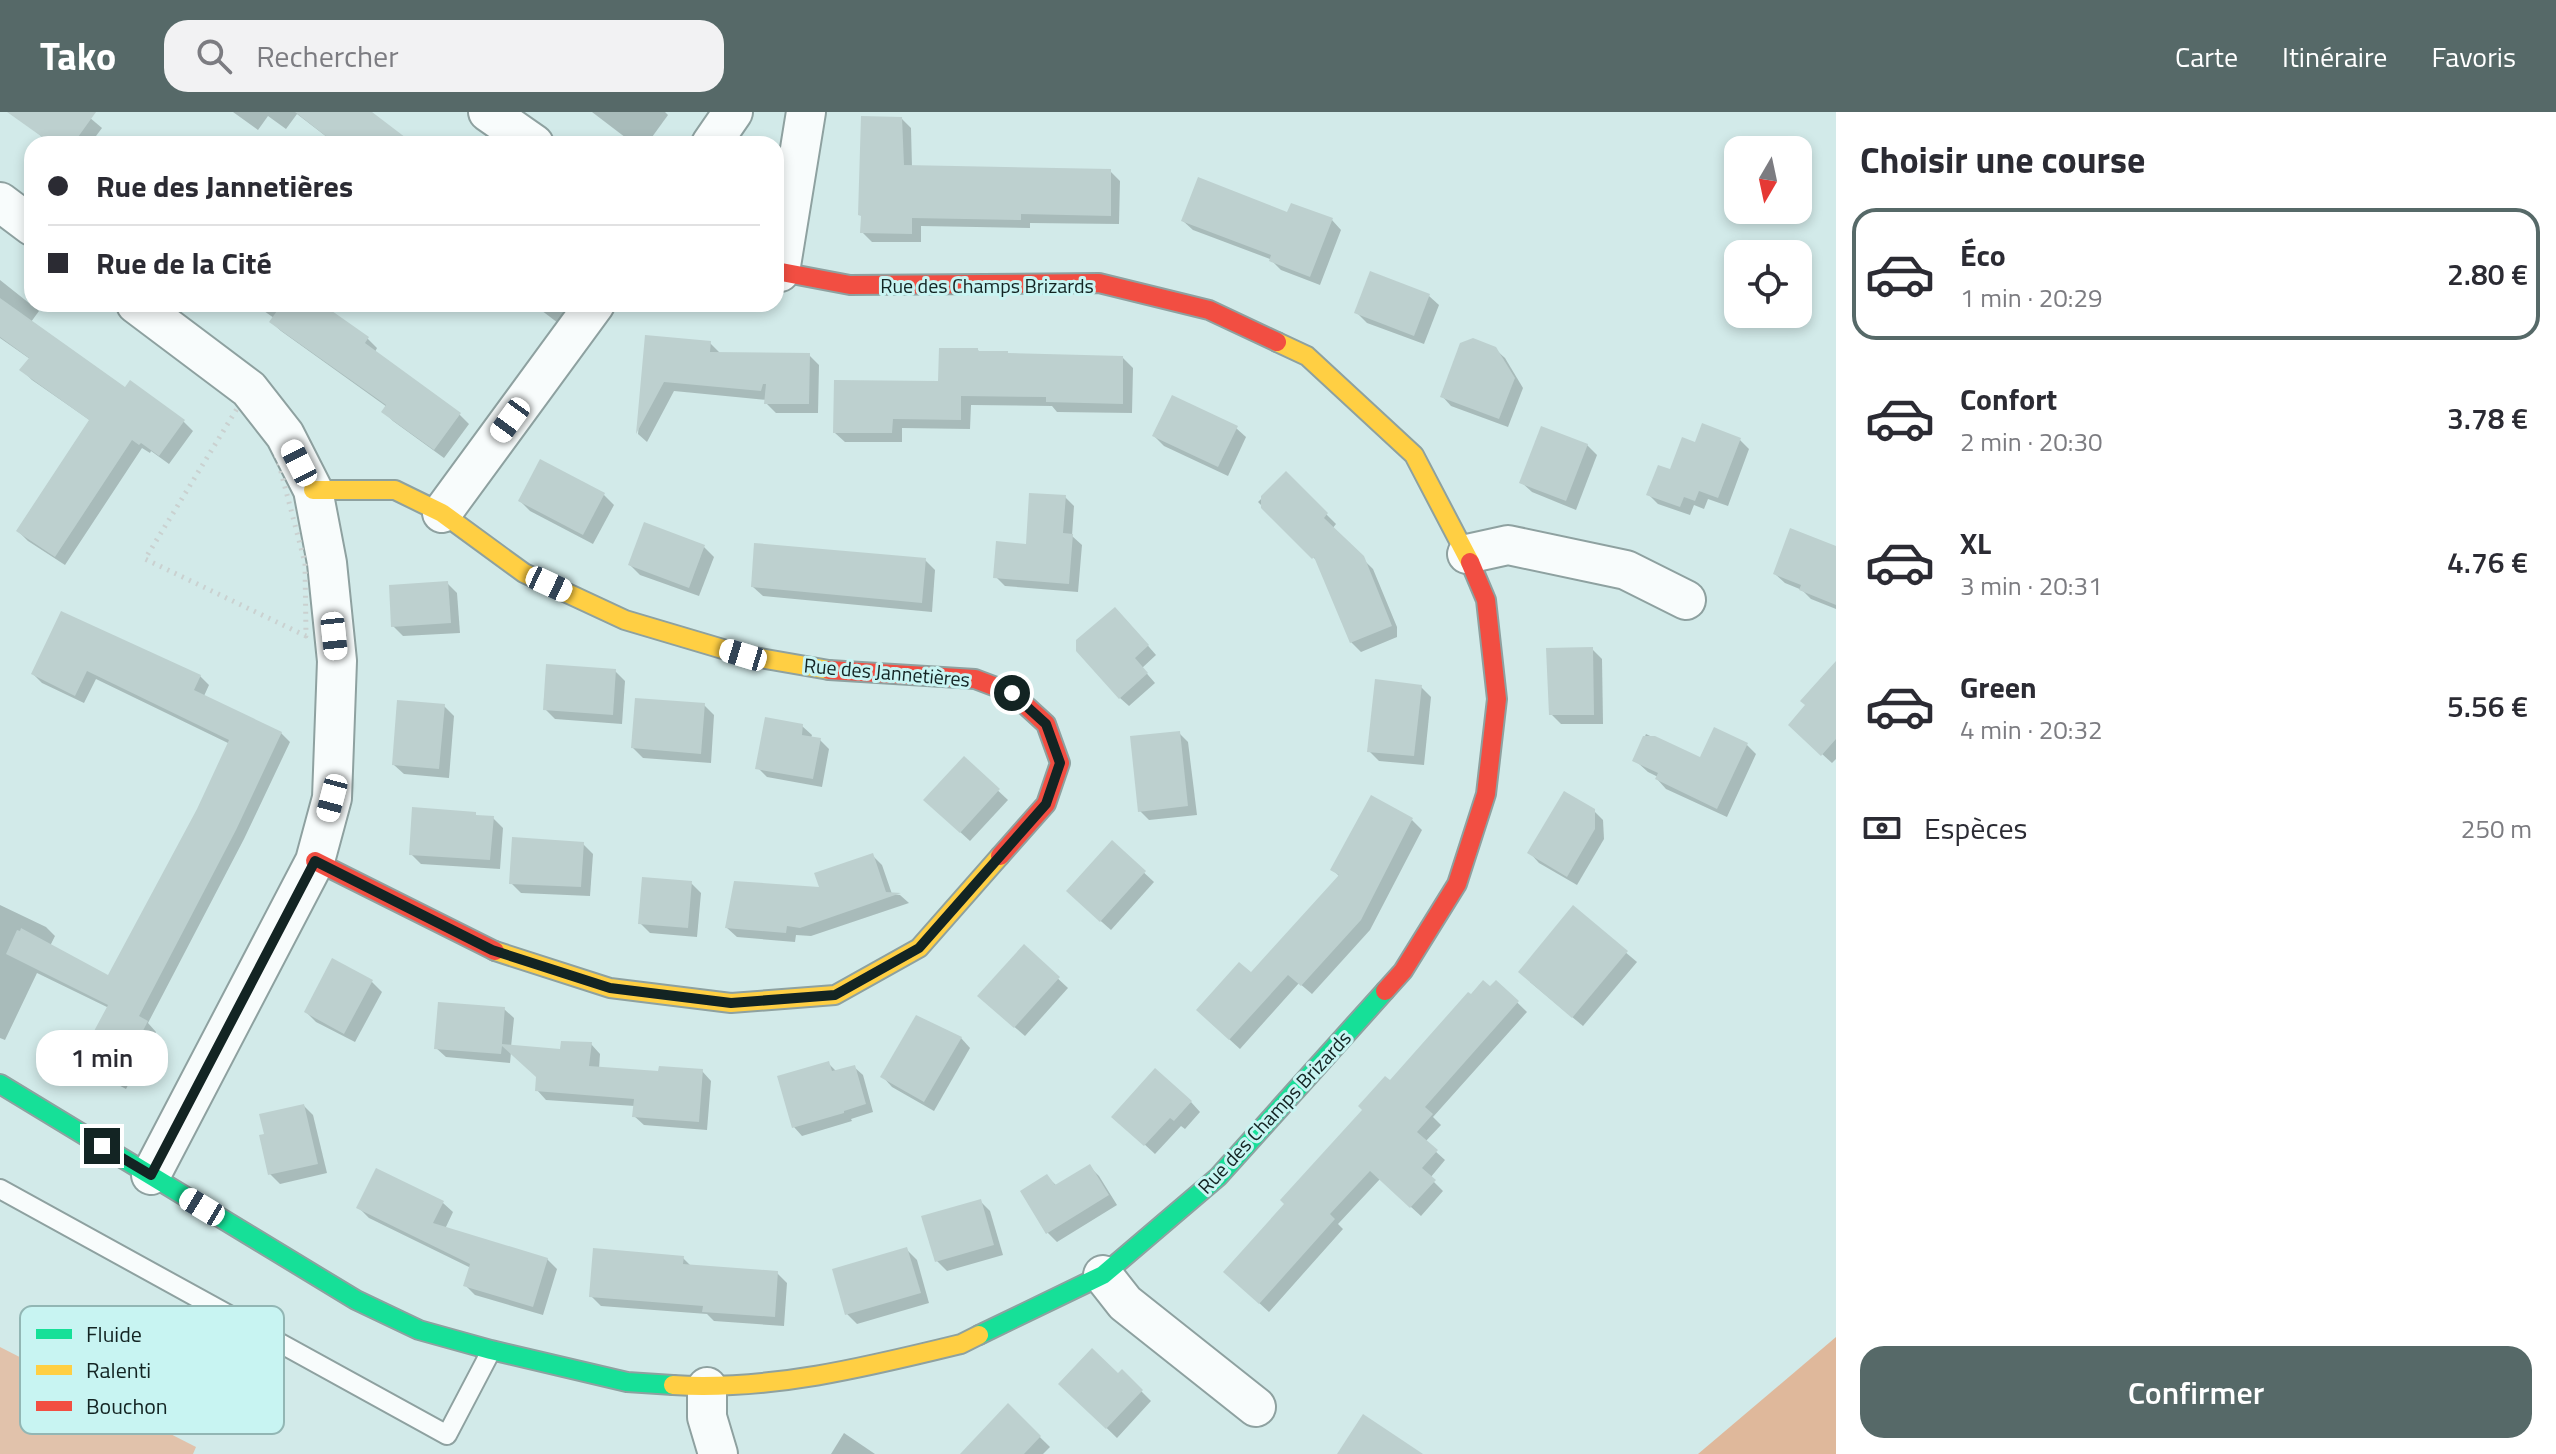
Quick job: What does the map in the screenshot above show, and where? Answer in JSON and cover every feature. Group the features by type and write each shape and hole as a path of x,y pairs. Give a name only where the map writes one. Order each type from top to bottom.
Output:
{"street":[{"path":"488,112 522,136"},
{"path":"716,136 733,112"},
{"name":"Rue des Champs Brizards","path":"784,238 806,112"},
{"path":"0,202 24,220"},
{"name":"Rue des Champs Brizards","path":"0,1084 356,1300 419,1330 627,1382 707,1387 841,1373 961,1344 1103,1275 1218,1177 1403,971 1457,884 1486,794 1497,699 1486,600 1467,554 1414,455 1307,356 1209,310 1099,283 850,285 784,273"},
{"path":"147,312 249,389 285,435 313,490 327,563 337,661 332,798 315,861 151,1175"},
{"path":"442,513 589,312"},
{"name":"Rue des Jannetières","path":"313,490 395,490 442,513 524,573 625,620 743,655 844,672 975,679 1012,693 1046,724 1060,763 1046,804 919,948 835,995 731,1003 610,988 492,950 315,861"},
{"path":"1467,554 1508,545 1626,570 1686,600"},
{"path":"1103,1275 1125,1303 1256,1407"},
{"path":"707,1387 707,1417 718,1454"}],"lane":[{"path":"0,1189 213,1306"},
{"path":"284,1345 447,1435 491,1350"}],"path":[{"path":"249,389 275,449 305,563 306,636 145,559 249,389"}],"shaded area":[{"path":"1836,1337 1836,1454 1698,1454"},
{"path":"0,1347 20,1357 20,1434 171,1434 196,1447 193,1454 0,1454"}],"building":[{"path":"7,112 96,112 79,136 41,136"},
{"path":"295,112 372,112 404,136 326,136"},
{"path":"861,116 902,117 904,165 1111,169 1111,216 1021,214 1021,220 912,218 912,234 860,233"},
{"path":"1198,177 1287,212 1291,203 1333,218 1310,277 1269,261 1271,255 1181,221"},
{"path":"1370,271 1430,294 1414,336 1354,313"},
{"path":"0,298 125,387 130,380 185,420 159,456 132,440 55,557 16,531 89,420 19,370 29,358 0,337"},
{"path":"276,312 333,312 369,337 365,343 461,413 434,450 381,412 386,405 269,322"},
{"path":"645,335 711,341 710,352 810,353 809,404 764,404 766,384 763,384 761,391 664,382 636,434"},
{"path":"1473,338 1496,347 1515,378 1499,419 1440,397 1460,343"},
{"path":"939,348 1123,356 1123,404 1046,402 1046,397 961,396 961,420 893,419 892,433 833,433 834,380 938,381"},
{"path":"1172,395 1238,426 1218,467 1152,436"},
{"path":"1702,423 1741,438 1718,498 1699,491 1695,501 1684,497 1680,507 1646,495 1658,465 1670,469 1682,437 1695,442"},
{"path":"1541,426 1588,444 1566,501 1519,483"},
{"path":"540,459 605,493 583,535 518,501"},
{"path":"1286,471 1328,513 1324,518 1364,556 1392,626 1350,643 1314,557 1312,559 1261,508 1261,496"},
{"path":"1029,493 1066,495 1063,533 1073,534 1069,584 993,578 996,541 1026,544"},
{"path":"644,522 705,545 689,588 628,565"},
{"path":"1790,528 1836,546 1836,605 1799,590 1801,585 1773,574"},
{"path":"754,543 926,558 922,603 751,587"},
{"path":"448,581 451,623 391,627 389,585"},
{"path":"1115,607 1149,645 1135,658 1148,673 1119,699 1076,651 1076,640"},
{"path":"61,611 201,675 194,690 282,732 236,830 139,1016 148,1021 117,1081 78,1061 108,1005 6,954 17,930 21,928 108,975 197,809 229,740 87,671 75,696 31,674"},
{"path":"1593,647 1594,715 1549,715 1546,648"},
{"path":"1836,661 1836,739 1821,756 1788,725 1805,705 1800,701"},
{"path":"546,664 616,669 613,715 543,710"},
{"path":"1375,679 1422,685 1414,756 1367,752"},
{"path":"635,698 705,703 701,754 631,748"},
{"path":"397,700 445,704 439,769 392,765"},
{"path":"765,717 803,724 802,735 821,738 813,779 755,769"},
{"path":"1714,727 1748,743 1717,809 1655,779 1658,773 1632,761 1643,736 1655,736 1700,757"},
{"path":"1180,731 1188,806 1138,812 1130,736"},
{"path":"964,756 1000,789 960,833 923,800"},
{"path":"1564,791 1595,809 1595,829 1567,877 1527,853"},
{"path":"1371,795 1413,818 1361,920 1301,986 1288,975 1229,1040 1196,1010 1239,962 1251,972 1339,875 1330,870"},
{"path":"412,807 494,816 490,860 409,855"},
{"path":"512,837 584,842 581,887 509,884"},
{"path":"1112,840 1146,871 1100,922 1066,891"},
{"path":"873,853 886,892 901,893 800,928 787,926 786,933 725,928 734,881 819,887 814,873"},
{"path":"642,877 692,881 688,928 638,924"},
{"path":"1573,905 1628,951 1572,1018 1518,972"},
{"path":"1024,944 1060,977 1014,1028 977,996"},
{"path":"332,958 373,980 344,1034 304,1012"},
{"path":"1483,980 1490,986 1496,980 1519,1001 1425,1107 1433,1114 1417,1132 1438,1150 1422,1168 1436,1180 1410,1208 1370,1171 1330,1214 1335,1219 1259,1304 1223,1272 1284,1204 1280,1200 1362,1110 1358,1106 1385,1076 1390,1080 1468,992 1471,994"},
{"path":"438,1002 505,1007 502,1044 560,1049 561,1041 592,1042 589,1066 658,1071 659,1066 703,1069 699,1122 632,1117 634,1099 535,1091 536,1077 502,1046 501,1054 434,1049"},
{"path":"916,1015 962,1037 924,1102 880,1077"},
{"path":"829,1061 832,1071 855,1065 866,1104 792,1128 777,1076"},
{"path":"1155,1068 1192,1101 1174,1121 1170,1118 1144,1146 1111,1117"},
{"path":"304,1104 318,1164 268,1175 259,1135 264,1134 259,1114"},
{"path":"1090,1164 1109,1195 1046,1234 1020,1191 1047,1174 1055,1185"},
{"path":"376,1168 444,1201 433,1223 548,1258 533,1307 463,1286 470,1264 356,1208"},
{"path":"981,1199 994,1245 935,1262 921,1216"},
{"path":"907,1247 921,1293 845,1315 832,1269"},
{"path":"593,1248 684,1256 683,1264 778,1271 775,1317 702,1312 703,1306 589,1297"},
{"path":"1092,1348 1118,1373 1122,1369 1143,1390 1106,1429 1058,1384"},
{"path":"1008,1403 1041,1436 1024,1454 960,1454"},
{"path":"1363,1414 1423,1454 1337,1454"}],"traffic: fast":[{"path":"979,1335 1103,1275 1218,1177 1385,991"},
{"path":"0,1084 356,1300 419,1330 627,1382 673,1385"}],"traffic: slow":[{"path":"1277,342 1307,356 1414,455 1470,562"},
{"path":"313,490 395,490 442,513 524,573 625,620 743,655 829,670"},
{"path":"495,951 610,988 731,1003 835,995 919,948 1000,856"},
{"path":"673,1385 782,1381 890,1361 961,1344 979,1335"}],"traffic: jam":[{"path":"784,273 850,285 1099,283 1209,310 1277,342"},
{"path":"1385,991 1403,971 1457,884 1486,794 1497,699 1486,600 1470,562"},
{"path":"829,670 975,679 1012,693 1046,724 1060,763 1046,804 1000,856"},
{"path":"315,861 495,951"}],"route":[{"path":"102,1146 151,1175 315,861 492,950 610,988 731,1003 835,995 919,948 1046,804 1060,763 1046,724 1012,693"}]}
